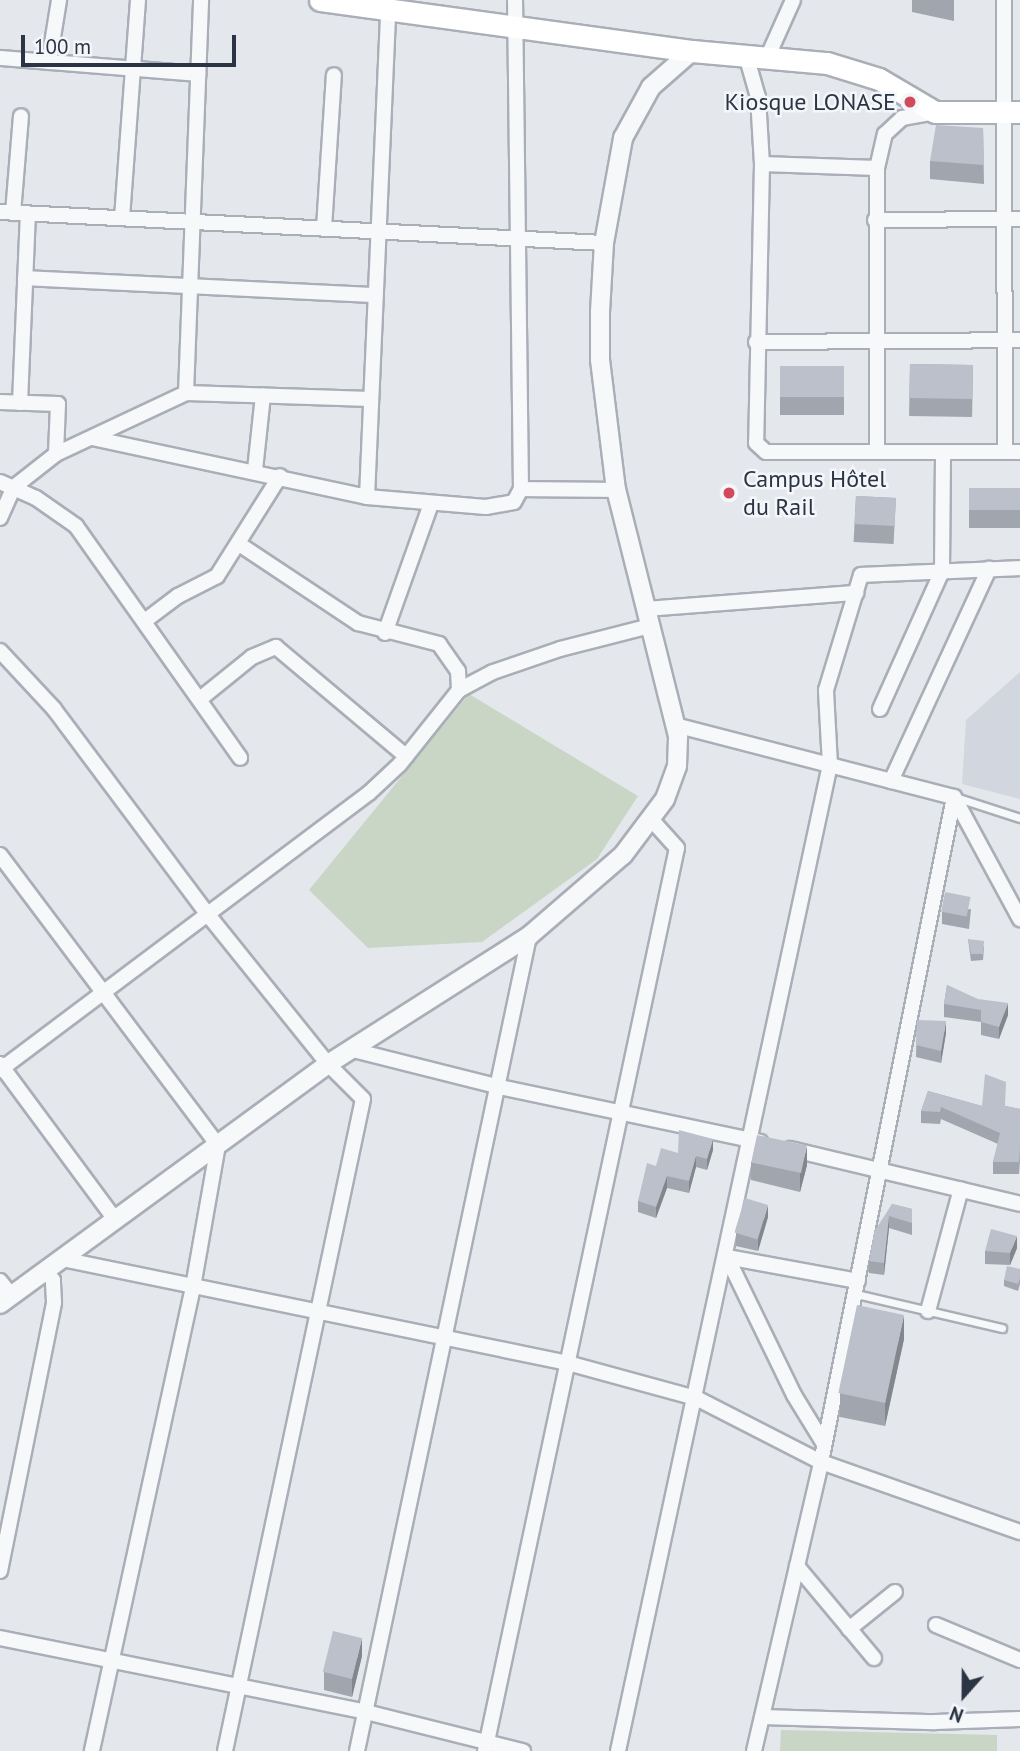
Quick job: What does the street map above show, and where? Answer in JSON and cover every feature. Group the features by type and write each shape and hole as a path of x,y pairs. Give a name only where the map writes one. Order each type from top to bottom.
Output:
{"main road":[{"path":"320,0 515,24 692,51 768,56 855,70 910,95 935,112 1012,112"}],"street":[{"path":"49,62 59,0"},
{"path":"122,218 138,0"},
{"path":"186,393 201,0"},
{"path":"92,438 255,470 367,497 486,507 514,502 521,489 515,238 515,0"},
{"path":"768,56 793,0"},
{"path":"1004,0 1012,112 1004,219 1005,452"},
{"path":"367,497 388,10"},
{"path":"4,1293 45,1271 116,1221 328,1064 529,936 623,855 652,820 677,766 675,725 617,490 600,360 604,243 623,138 650,87 692,51"},
{"path":"746,55 758,97 762,164 755,342 756,443 766,452 1020,452"},
{"path":"0,58 198,74"},
{"path":"324,229 334,75"},
{"path":"877,452 877,168 885,134 902,118 935,112"},
{"path":"20,402 25,278 14,213 21,116"},
{"path":"762,164 877,168"},
{"path":"14,213 604,243"},
{"path":"875,220 1020,219"},
{"path":"25,278 376,295"},
{"path":"755,342 1020,340"},
{"path":"0,518 7,484 55,454 186,393 372,398"},
{"path":"255,470 263,395"},
{"path":"0,401 58,404 55,454"},
{"path":"880,709 942,571 943,452"},
{"path":"146,620 170,601 218,576 280,476"},
{"path":"7,484 76,526 146,620 240,758"},
{"path":"521,489 617,490"},
{"path":"385,633 431,504"},
{"path":"239,544 358,623 385,633 439,644 458,671 459,690"},
{"path":"618,1751 752,1141 830,765 827,690 861,575 1020,568"},
{"path":"891,781 989,569"},
{"path":"116,1221 1,1067 209,916 369,793 406,756 459,690 493,672 648,617 856,593"},
{"path":"200,699 252,657 276,647 406,756"},
{"path":"0,651 54,709 209,916 328,1064 363,1100 363,1115 316,1311 225,1751"},
{"path":"675,725 954,797 1020,919"},
{"path":"754,1751 821,1462 882,1169 954,797"},
{"path":"486,1747 677,848 652,820"},
{"path":"0,855 107,991 218,1145 193,1287 92,1751"},
{"path":"357,1751 500,1087 529,936"},
{"path":"353,1050 500,1087 882,1169 1020,1203"},
{"path":"928,1311 961,1189"},
{"path":"727,1257 857,1287"},
{"path":"727,1257 793,1395 824,1444"},
{"path":"62,1259 444,1340 568,1363 696,1398 821,1462 1020,1532"},
{"path":"0,1571 54,1302 54,1280 45,1271"},
{"path":"797,1566 874,1658"},
{"path":"849,1629 895,1592"},
{"path":"936,1625 1020,1660"},
{"path":"0,1638 112,1663 366,1712 486,1747 523,1751"},
{"path":"762,1717 935,1722 1020,1719"}],"lane":[{"path":"954,797 1020,818"},
{"path":"857,1287 928,1311 1002,1328"}],"shaded area":[{"path":"1020,672 1020,799 962,784 966,720"}],"green space":[{"path":"469,694 638,796 597,859 482,942 368,948 309,890"},
{"path":"781,1730 997,1735 997,1751 780,1751"}],"building":[{"path":"936,125 983,128 984,165 930,161"},
{"path":"910,364 973,365 972,399 909,398"},
{"path":"780,366 844,366 844,397 780,397"},
{"path":"969,488 1020,488 1020,510 969,510"},
{"path":"856,496 896,498 894,526 855,524"},
{"path":"945,892 971,897 967,917 941,912"},
{"path":"968,939 984,941 983,954 971,954"},
{"path":"947,985 978,999 1008,1003 999,1027 981,1022 981,1010 944,1004"},
{"path":"917,1020 946,1021 941,1051 916,1045"},
{"path":"985,1074 1006,1082 1005,1106 1020,1109 1019,1162 993,1162 1000,1133 941,1107 940,1112 921,1111 928,1091 982,1106"},
{"path":"679,1130 713,1139 707,1159 696,1156 689,1181 667,1176 656,1207 638,1201 647,1163 656,1166 661,1148 678,1153"},
{"path":"757,1135 807,1146 801,1173 751,1162"},
{"path":"745,1198 768,1205 757,1239 734,1232"},
{"path":"892,1204 912,1209 912,1223 889,1216 884,1263 869,1261 874,1232"},
{"path":"991,1229 1017,1236 1010,1253 985,1251"},
{"path":"1007,1266 1020,1269 1018,1284 1004,1280"},
{"path":"857,1305 904,1315 885,1403 838,1393"},
{"path":"333,1631 362,1638 352,1679 323,1672"}],"place":[{"name":"Kiosque LONASE","path":"910,102"},
{"name":"Campus Hôtel du Rail","path":"729,493"}]}
